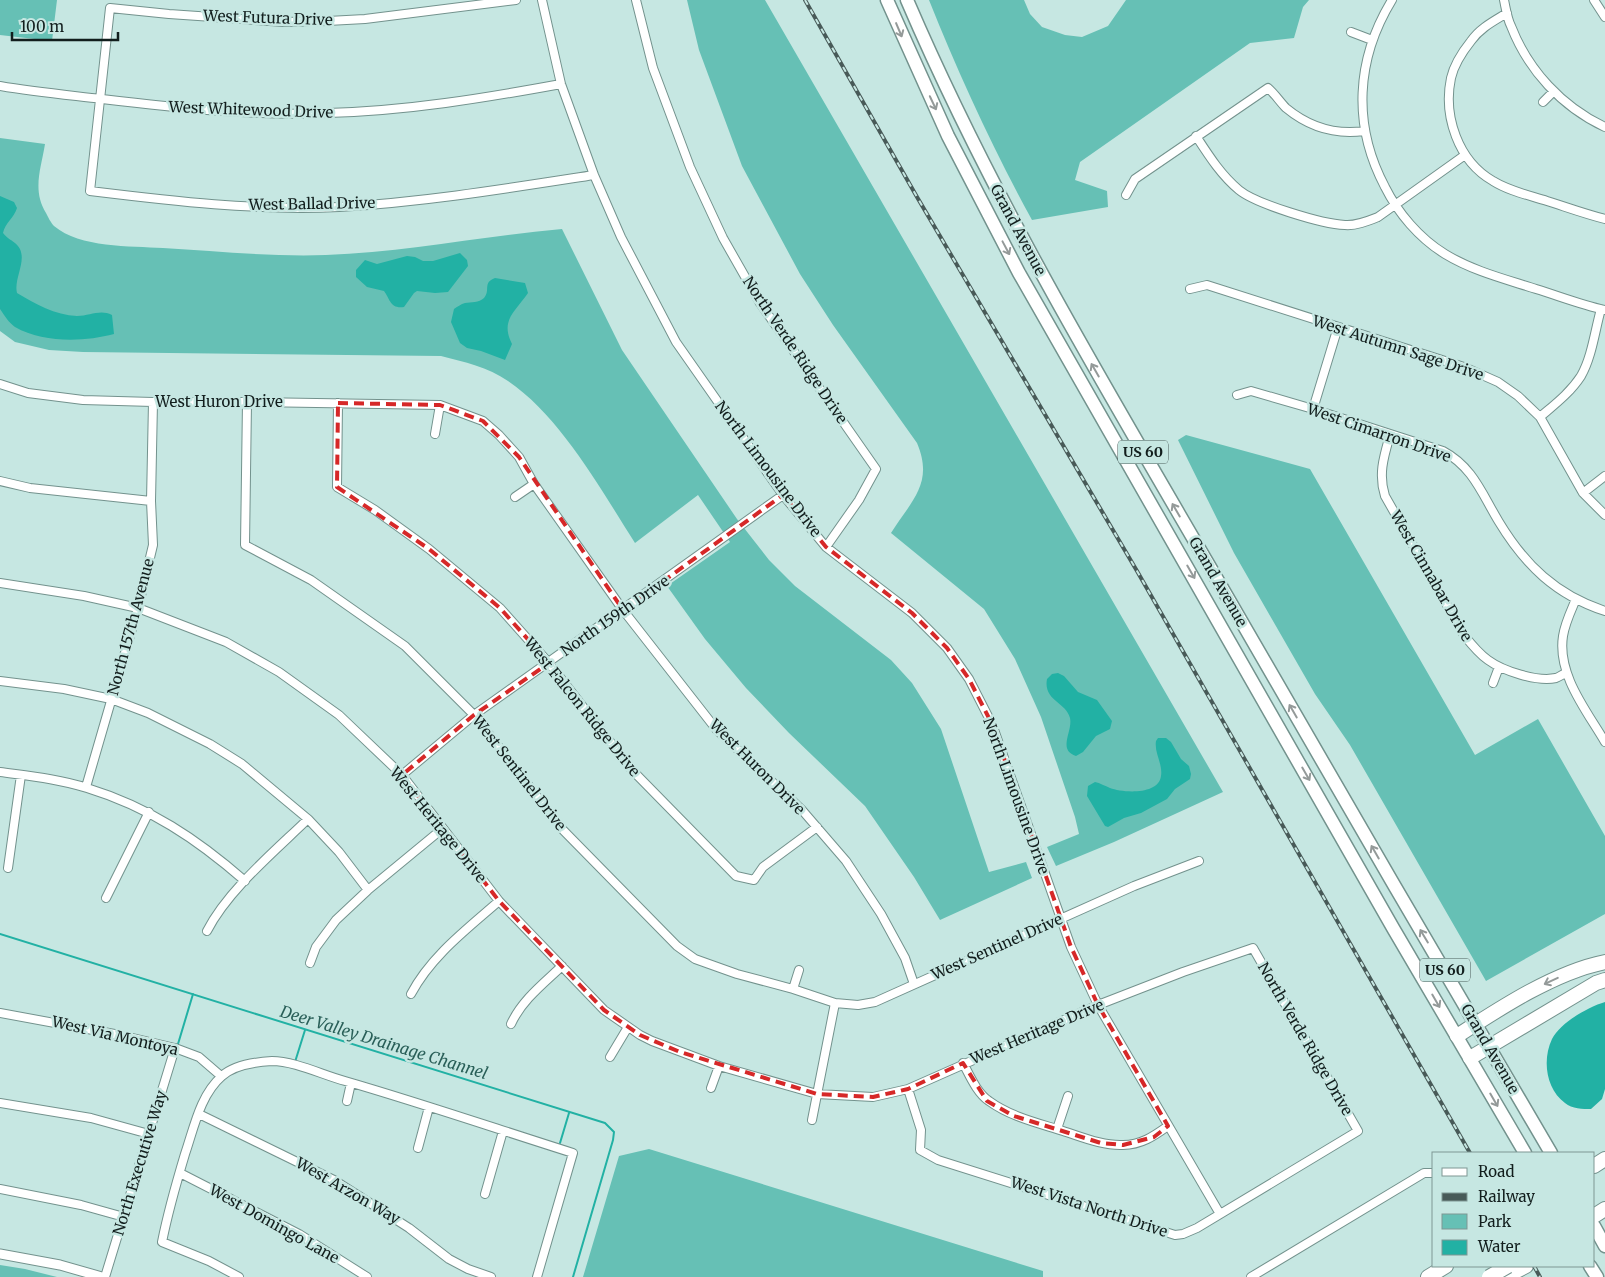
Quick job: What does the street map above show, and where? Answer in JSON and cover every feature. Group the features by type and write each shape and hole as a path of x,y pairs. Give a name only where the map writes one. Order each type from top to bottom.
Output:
{"highway":[{"name":"Grand Avenue","path":"887,0 948,136 1019,273 1524,1152"},
{"name":"Grand Avenue","path":"907,0 935,64 990,178 1079,342 1550,1152"},
{"path":"1457,1036 1548,982 1569,972 1605,962"},
{"path":"1470,1058 1596,983 1605,980"},
{"path":"1595,1228 1605,1246"},
{"path":"1428,1277 1444,1267"},
{"path":"1489,1277 1506,1267"},
{"path":"1505,1277 1524,1267"}],"street":[{"name":"West Futura Drive","path":"99,99 110,8 275,22 319,22 365,19 516,0"},
{"name":"North Limousine Drive","path":"542,0 561,84 594,175 621,237 676,342 783,495 826,547 912,613 947,648 970,679 992,724 1061,918 1098,1005 1220,1214"},
{"name":"North Verde Ridge Drive","path":"636,0 653,68 690,167 723,238 760,303 876,469 859,500 826,547"},
{"path":"1392,0 1372,40 1368,54 1363,91 1362,118 1364,131 1378,174 1396,206 1423,238 1444,254 1467,266 1603,309 1586,366 1580,377 1566,394 1540,418"},
{"path":"1504,0 1510,26 1528,62 1553,92 1579,112 1605,127"},
{"path":"1594,0 1605,17"},
{"path":"1507,13 1481,30 1472,39 1459,59 1452,77 1449,102 1456,137 1466,155 1478,170 1504,187 1605,219"},
{"path":"1351,32 1372,40"},
{"name":"West Whitewood Drive","path":"0,86 164,107 288,114 331,113 432,104 561,84"},
{"path":"1126,195 1135,179 1268,88 1285,107 1299,118 1313,125 1339,132 1364,131"},
{"path":"1543,102 1553,92"},
{"name":"West Ballad Drive","path":"99,99 90,191 158,199 294,208 339,206 446,196 594,175"},
{"path":"1196,136 1229,182 1241,192 1261,203 1321,221 1346,225 1364,223 1378,218 1466,155"},
{"name":"West Autumn Sage Drive","path":"1190,289 1207,285 1478,372 1498,382 1518,396 1540,418 1583,493 1605,514"},
{"path":"1313,409 1338,327"},
{"name":"West Huron Drive","path":"0,384 28,393 52,397 153,402 440,405 483,421 519,457 534,484 623,610 716,729 802,810 846,861 881,914 905,958 914,984"},
{"name":"West Cimarron Drive","path":"1236,395 1251,391 1443,451 1463,464 1472,474 1498,521 1523,558 1550,582 1576,599 1605,611"},
{"name":"North 157th Avenue","path":"86,787 138,608 153,545 151,501 153,402"},
{"name":"West Sentinel Drive","path":"247,402 246,546 312,580 405,646 474,715 563,830 678,946 696,959 737,974 793,989 835,1003 858,1005 874,1002 1134,886 1198,861"},
{"name":"West Falcon Ridge Drive","path":"338,403 337,487 375,510 436,554 500,608 549,663 632,770 736,876 754,880 763,867 817,827"},
{"path":"435,434 440,405"},
{"name":"West Cinnabar Drive","path":"1390,435 1381,473 1381,483 1385,496 1464,635 1475,649 1499,667 1532,677 1556,678 1566,673"},
{"path":"1583,493 1605,476"},
{"path":"0,481 30,488 151,501"},
{"path":"516,497 534,484"},
{"name":"North 159th Drive","path":"402,775 474,715 783,495"},
{"name":"West Heritage Drive","path":"0,583 84,596 138,608 226,642 279,672 339,715 402,775 499,901 604,1010 652,1041 718,1066 817,1094 873,1097 908,1088 1098,1005 1183,972 1253,948"},
{"path":"1576,599 1563,634 1562,645 1566,673 1605,742"},
{"path":"1493,682 1499,667"},
{"path":"0,681 64,689 111,699 148,713 210,744 242,764 308,819 339,852 368,890"},
{"path":"0,772 86,787 149,812 192,838 244,882"},
{"path":"8,868 21,775"},
{"path":"106,898 149,812"},
{"path":"207,931 214,918 244,882 308,819"},
{"path":"310,963 316,947 336,920 368,890 442,829"},
{"path":"410,994 428,968 453,942 499,901"},
{"name":"North Verde Ridge Drive","path":"1253,948 1358,1131"},
{"path":"511,1024 530,996 562,966"},
{"path":"793,989 799,970"},
{"path":"812,1120 835,1003"},
{"name":"West Via Montoya","path":"0,1013 120,1035 175,1048 199,1057 222,1076"},
{"path":"610,1057 628,1027"},
{"name":"North Executive Way","path":"103,1277 124,1216 175,1048"},
{"path":"239,1277 209,1260 162,1242 168,1212 207,1094 222,1076 232,1070 245,1065 272,1062 295,1066 573,1153 537,1277"},
{"path":"963,1063 974,1083 987,1100 1014,1116 1101,1143 1123,1145 1138,1143 1154,1137 1168,1126"},
{"path":"711,1088 718,1066"},
{"path":"347,1100 351,1083"},
{"name":"West Vista North Drive","path":"908,1088 921,1130 920,1150 938,1160 1174,1235 1183,1234 1197,1228 1358,1131"},
{"path":"1057,1129 1068,1096"},
{"path":"0,1103 91,1118 149,1134"},
{"path":"418,1148 429,1107"},
{"name":"West Arzon Way","path":"199,1114 334,1180 410,1228 449,1259 491,1277"},
{"path":"485,1194 503,1131"},
{"name":"West Domingo Lane","path":"180,1173 299,1234 367,1277"},
{"path":"1251,1277 1424,1173 1432,1173"},
{"path":"0,1189 82,1205 124,1216"},
{"path":"0,1254 60,1265 103,1277"}],"highlighted area":[{"path":"338,403 440,405 483,421 519,457 623,610 783,495 826,547 912,613 947,648 969,679 992,724 1071,947 1098,1005 1168,1126 1154,1137 1123,1145 1101,1143 1014,1116 987,1101 963,1063 908,1089 873,1097 817,1094 680,1052 640,1035 604,1010 499,901 402,775 474,715 549,663 500,608 429,549 337,487"}],"green space":[{"path":"0,0 57,0 52,41 0,35"},
{"path":"687,0 765,0 1223,792 1114,842 1056,866 1047,847 1079,834 1041,717 1015,659 984,609 891,533 913,501 922,480 922,457 917,443 833,325 800,274 742,166 699,50"},
{"path":"929,0 1024,0 1030,14 1042,27 1065,35 1082,37 1108,26 1126,0 1309,0 1303,7 1294,38 1250,43 1080,162 1075,180 1107,191 1108,207 1032,220 977,112"},
{"path":"0,138 45,144 38,188 42,204 51,222 65,233 106,245 265,254 326,255 385,251 562,229 622,350 737,519 769,560 795,586 891,660 912,683 941,729 989,872 1026,862 1032,878 940,920 914,877 865,806 789,733 746,688 705,639 667,586 730,542 698,495 635,543 594,478 563,434 527,396 500,376 476,366 441,356 83,352 49,350 15,342 0,331"},
{"path":"1186,435 1310,469 1475,755 1538,719 1605,836 1605,914 1486,981 1350,745 1315,694 1234,553 1178,440"},
{"path":"649,1149 1043,1271 1043,1277 583,1277 619,1156"},
{"path":"0,1265 25,1269 57,1277 0,1277"}],"water":[{"path":"0,196 14,202 17,208 3,233 20,248 22,254 16,287 17,293 38,305 61,314 82,316 108,313 112,315 114,334 77,340 51,338 26,332 15,327 9,321 0,309"},
{"path":"460,253 467,260 468,266 448,292 417,291 404,307 393,305 384,291 367,287 356,277 356,270 365,260 377,264 407,256 423,261 433,261"},
{"path":"495,278 525,283 528,293 508,322 509,336 512,344 505,360 467,348 460,343 451,322 454,309 464,303 482,300 486,295 489,282"},
{"path":"1058,673 1064,676 1078,692 1097,700 1112,721 1110,729 1096,736 1083,752 1076,756 1067,749 1070,723 1068,713 1048,692 1047,679 1052,674"},
{"path":"1158,738 1166,738 1171,742 1181,759 1189,766 1190,779 1175,789 1167,799 1141,813 1124,818 1108,827 1105,826 1087,796 1088,786 1095,782 1123,791 1140,791 1154,787 1159,782 1161,776 1156,745"},
{"path":"1605,1002 1605,1089 1602,1099 1591,1109 1574,1108 1559,1097 1550,1082 1547,1065 1549,1047 1552,1039 1561,1027 1583,1012"}],"waterway":[{"name":"Deer Valley Drainage Channel","path":"0,934 605,1123 614,1132 613,1140 573,1277"},
{"path":"178,1044 193,994"},
{"path":"295,1062 305,1030"},
{"path":"560,1143 569,1113"}],"railway":[{"path":"805,0 917,197 1137,571 1469,1152"},
{"path":"1535,1267 1540,1277"}]}
